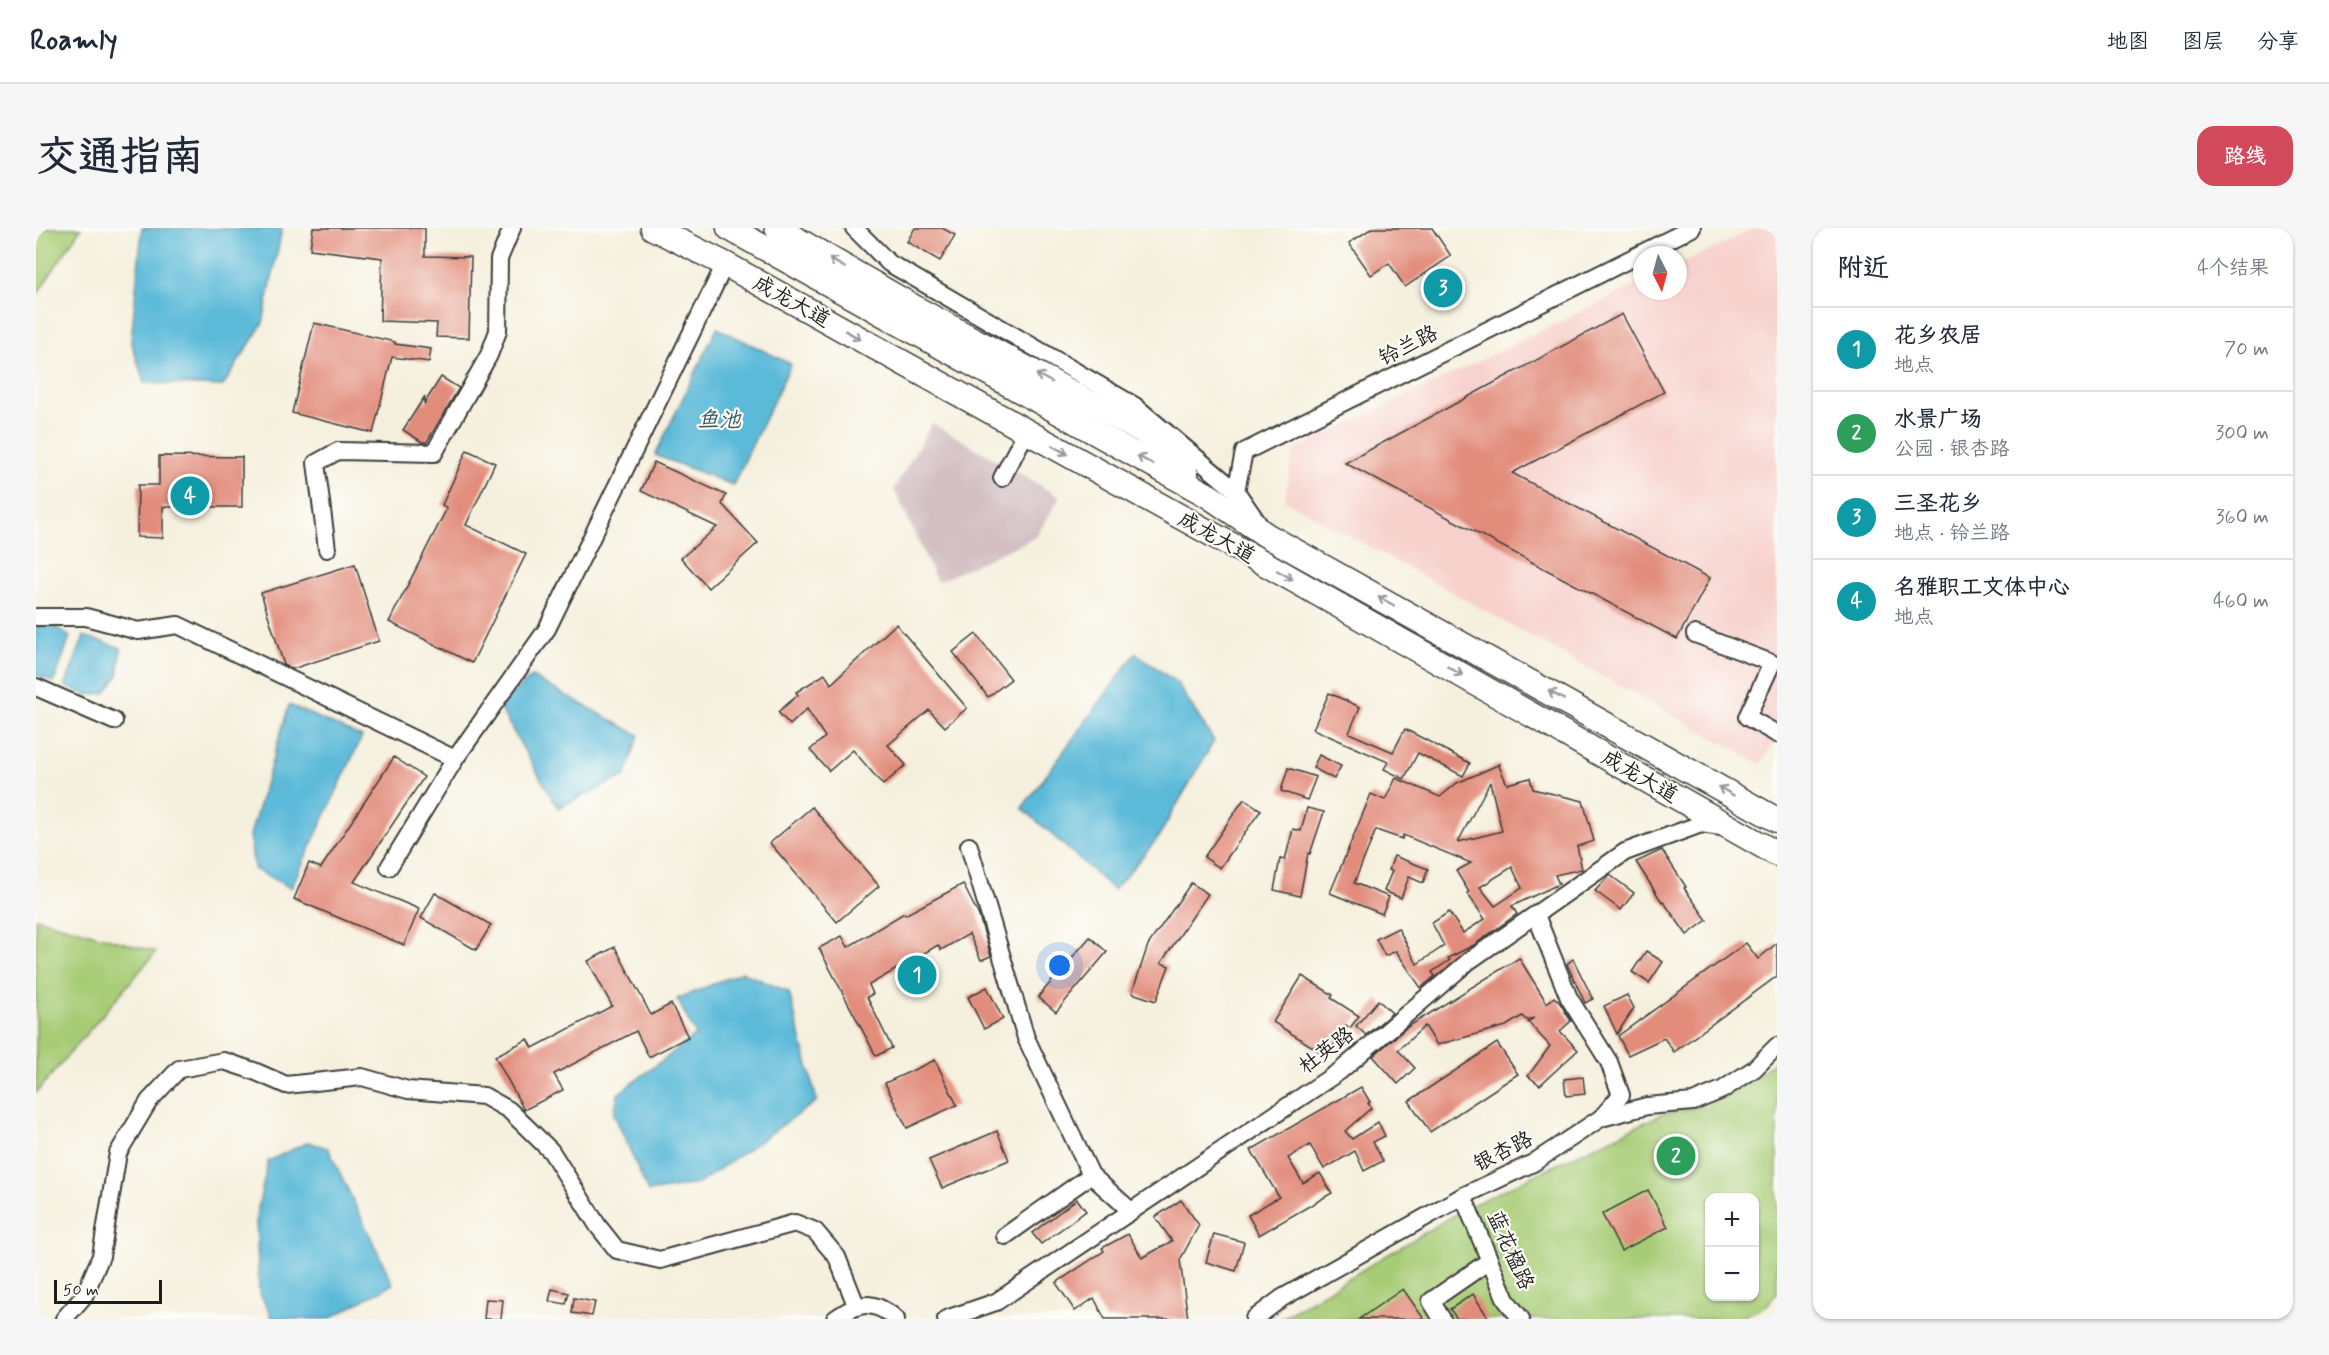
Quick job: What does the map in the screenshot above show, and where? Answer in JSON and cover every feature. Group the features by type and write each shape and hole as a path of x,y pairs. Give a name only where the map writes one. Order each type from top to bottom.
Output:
{"highway":[{"name":"成龙大道","path":"653,228 725,264 1292,579 1777,854"},
{"name":"成龙大道","path":"729,228 1209,496 1266,535 1777,820"},
{"path":"777,228 917,309 1144,432 1209,496"}],"street":[{"path":"327,549 316,464 338,451 434,453 489,355 498,331 499,259 512,228"},
{"path":"854,228 889,263 1135,406 1236,491 1266,535"},
{"name":"铃兰路","path":"1236,491 1244,452 1692,228"},
{"path":"389,867 455,759 547,629 725,264"},
{"path":"1002,478 1026,432"},
{"path":"36,616 86,617 138,631 178,625 455,759"},
{"path":"1695,634 1772,663 1747,717 1777,734"},
{"path":"36,687 114,721"},
{"name":"杜英路","path":"946,1319 996,1302 1340,1071 1469,962 1625,852 1701,824 1731,828"},
{"path":"969,846 1026,1038 1091,1175 1131,1211"},
{"path":"1536,915 1569,998 1609,1062 1621,1095 1601,1118"},
{"name":"银杏路","path":"1254,1319 1282,1298 1463,1196 1533,1163 1601,1118 1647,1106 1693,1102 1722,1090 1754,1069 1777,1046"},
{"path":"64,1319 84,1296 101,1256 118,1153 149,1101 178,1070 224,1061 286,1085 362,1077 408,1090 484,1096 509,1110 551,1151 598,1226 617,1250 660,1260 795,1223 815,1231 837,1257 856,1305"},
{"path":"1005,1236 1091,1175"},
{"name":"蓝花楹路","path":"1463,1196 1506,1300 1521,1319"},
{"path":"1442,1319 1431,1301 1490,1261"},
{"path":"835,1319 856,1305 872,1306 886,1311 896,1319"}],"shaded area":[{"path":"1755,228 1775,228 1777,234 1777,737 1761,764 1285,500 1293,451 1633,286 1633,300 1687,300 1687,261"},
{"path":"932,423 1060,497 1036,537 937,582 894,489"}],"green space":[{"path":"36,228 81,228 36,296"},
{"path":"36,918 156,952 36,1093"},
{"path":"1777,1058 1777,1293 1767,1305 1739,1319 1280,1319 1466,1208 1662,1114 1707,1105 1755,1079"}],"water":[{"path":"142,228 282,229 263,323 223,386 144,383 131,341"},
{"name":"鱼池","path":"717,328 791,364 733,485 655,455"},
{"path":"53,625 70,637 54,682 36,675 36,626"},
{"path":"84,636 121,648 118,676 105,693 87,695 65,686"},
{"path":"1136,653 1177,683 1214,741 1157,839 1114,890 1022,808"},
{"path":"532,677 639,735 625,776 558,808 498,705"},
{"path":"289,705 362,737 291,888 254,869 250,835"},
{"path":"742,972 789,992 817,1101 698,1184 648,1192 614,1114 618,1094 696,1035 677,999"},
{"path":"308,1142 328,1148 393,1284 329,1319 273,1319 259,1292 256,1218 268,1161"}],"building":[{"path":"313,228 425,228 425,256 471,257 469,338 436,337 437,323 380,321 382,258 310,249"},
{"path":"915,228 942,228 955,235 940,261 907,242"},
{"path":"1372,228 1432,228 1451,256 1405,287 1389,263 1371,275 1349,243"},
{"path":"1622,314 1664,392 1512,473 1710,578 1677,639 1345,463"},
{"path":"314,323 395,342 395,344 431,349 429,362 392,357 373,433 292,413"},
{"path":"441,377 459,388 427,442 422,442 403,430 425,396 424,404"},
{"path":"467,450 495,463 466,525 526,554 472,663 389,622 447,508 442,505"},
{"path":"159,456 242,457 242,507 163,507 163,538 137,537 138,485 159,485"},
{"path":"654,462 726,495 722,504 758,543 708,588 681,558 717,527 641,491"},
{"path":"355,564 379,641 292,669 284,665 261,593"},
{"path":"896,624 967,708 945,727 929,710 888,745 906,765 883,785 853,750 829,771 810,750 825,737 807,709 790,725 778,712 798,695 796,692 825,674 831,684"},
{"path":"976,634 1011,679 988,697 953,652"},
{"path":"1329,693 1360,707 1349,733 1393,752 1405,729 1470,763 1463,776 1418,753 1404,779 1384,769 1388,762 1313,729"},
{"path":"1319,755 1341,766 1334,779 1313,768"},
{"path":"394,757 424,777 354,882 419,909 404,945 294,899 309,863 321,868"},
{"path":"1500,764 1507,784 1530,778 1533,789 1583,801 1594,841 1577,846 1582,869 1555,875 1559,884 1512,906 1517,914 1474,945 1448,958 1450,960 1432,972 1435,976 1421,988 1396,951 1385,956 1376,939 1398,928 1417,964 1444,946 1432,923 1449,912 1463,933 1485,919 1467,893 1469,892 1456,871 1471,863 1403,835 1402,839 1376,830 1354,883 1389,897 1382,914 1330,893 1371,794 1385,800 1396,778 1440,797 1457,783","holes":["1490,782 1502,831 1458,842","1512,867 1522,888 1495,906 1480,887"]},
{"path":"1288,768 1316,777 1307,800 1281,791"},
{"path":"1244,799 1261,810 1220,868 1204,857"},
{"path":"812,807 879,886 837,922 770,843"},
{"path":"1307,808 1324,812 1310,854 1308,853 1300,896 1274,890 1280,859 1285,860 1293,829 1301,831"},
{"path":"1662,850 1686,887 1684,888 1707,920 1687,935 1636,862"},
{"path":"1394,856 1428,869 1423,883 1409,877 1401,898 1384,891 1392,871 1389,870"},
{"path":"1610,875 1634,893 1621,910 1595,891"},
{"path":"1191,883 1208,894 1161,963 1169,966 1156,1001 1132,993 1148,945"},
{"path":"963,884 979,916 991,956 981,960 969,934 941,950 938,945 869,985 873,994 867,997 892,1048 876,1056 819,948 842,936 848,947 904,913 905,915"},
{"path":"435,893 491,925 476,950 421,918"},
{"path":"1090,937 1107,952 1056,1012 1038,997"},
{"path":"1746,943 1758,959 1777,943 1777,976 1674,1052 1664,1038 1628,1055 1618,1036"},
{"path":"615,947 651,1015 671,1004 688,1037 649,1057 636,1031 554,1074 563,1090 524,1110 495,1056 528,1039 533,1048 612,1006 588,961"},
{"path":"1646,951 1663,962 1649,983 1632,972"},
{"path":"1519,958 1547,1003 1554,997 1560,1003 1571,1021 1560,1031 1578,1050 1540,1085 1528,1076 1550,1046 1528,1022 1534,1018 1526,1020 1522,1016 1506,1026 1437,1045 1425,1026 1398,1050 1415,1068 1398,1084 1373,1056 1406,1028"},
{"path":"1573,959 1593,999 1585,1003 1567,964"},
{"path":"1302,976 1333,995 1331,998 1359,1016 1350,1028 1346,1025 1327,1056 1273,1022"},
{"path":"987,987 1003,1019 984,1029 968,997"},
{"path":"1627,995 1634,1008 1617,1034 1604,1006"},
{"path":"1378,1000 1392,1013 1366,1035 1356,1026"},
{"path":"1497,1043 1518,1074 1430,1132 1409,1101"},
{"path":"935,1060 957,1105 907,1128 885,1083"},
{"path":"1583,1077 1585,1094 1566,1096 1564,1079"},
{"path":"1361,1087 1371,1108 1345,1131 1352,1139 1378,1122 1385,1136 1373,1142 1383,1161 1364,1171 1355,1151 1324,1169 1310,1145 1288,1158 1303,1183 1320,1173 1332,1193 1259,1235 1248,1215 1279,1197 1251,1150"},
{"path":"997,1131 1009,1160 942,1188 929,1160"},
{"path":"1648,1190 1668,1227 1621,1251 1602,1214"},
{"path":"1077,1199 1086,1211 1041,1244 1032,1233"},
{"path":"1181,1200 1199,1225 1180,1260 1188,1319 1105,1319 1094,1298 1075,1311 1056,1283 1104,1251 1102,1248 1128,1234 1142,1258 1172,1241 1155,1217"},
{"path":"1214,1234 1244,1242 1236,1271 1206,1262"},
{"path":"552,1289 569,1293 566,1304 549,1301"},
{"path":"1403,1289 1424,1319 1359,1319"},
{"path":"1473,1294 1489,1319 1457,1319 1450,1309"},
{"path":"574,1298 595,1302 592,1316 572,1313"},
{"path":"486,1299 503,1300 501,1319 484,1319"}],"place":[{"name":"三圣花乡","path":"1443,288"},
{"name":"名雅职工文体中心","path":"190,496"},
{"name":"花乡农居","path":"917,975"},
{"name":"水景广场","path":"1676,1156"}]}
